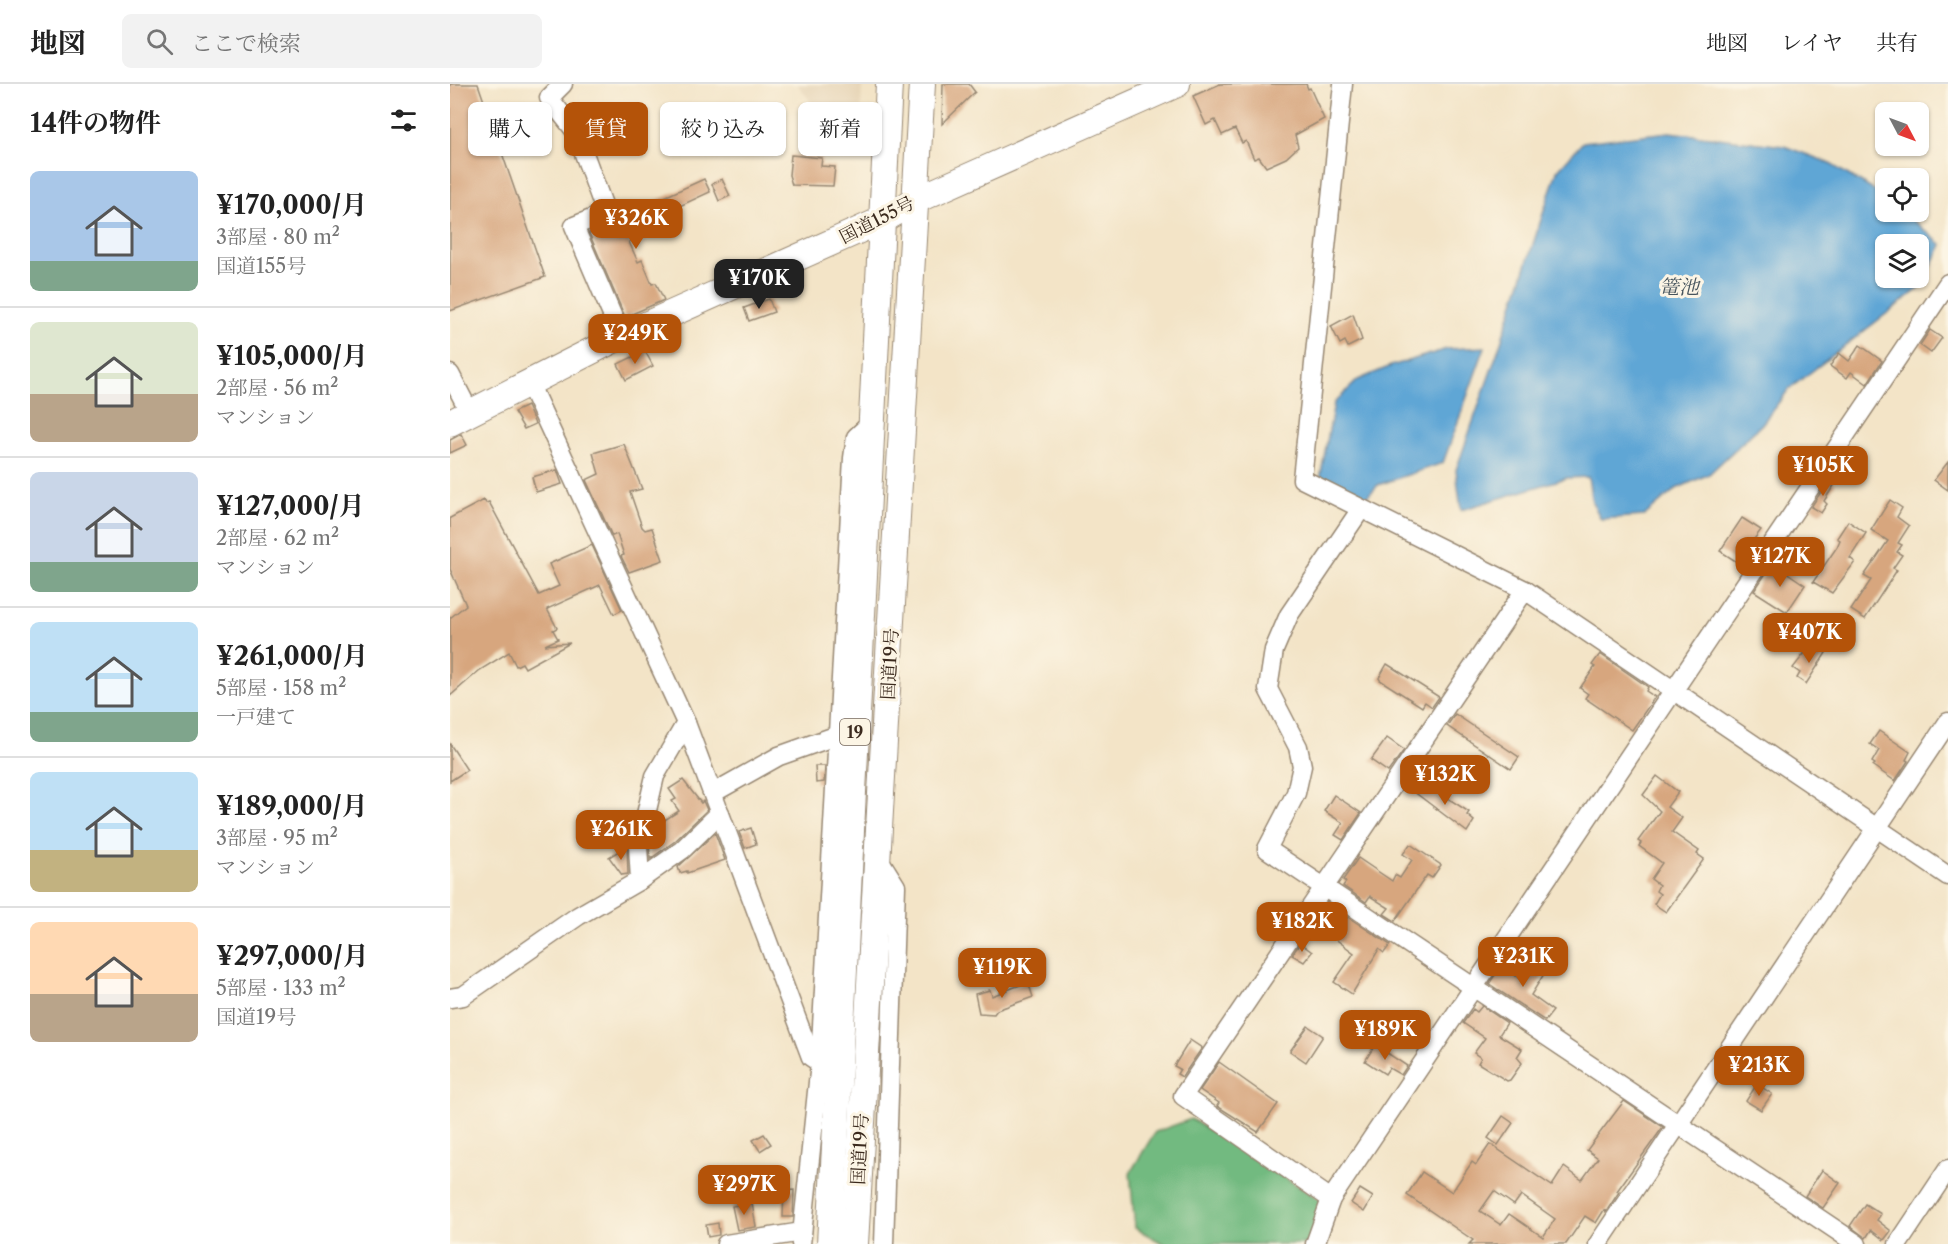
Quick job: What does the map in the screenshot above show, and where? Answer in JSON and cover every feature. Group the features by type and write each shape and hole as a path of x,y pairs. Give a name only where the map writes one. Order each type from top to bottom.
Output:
{"highway":[{"name":"国道19号","path":"830,1244 889,84"},
{"name":"国道19号","path":"855,1244 922,84"},
{"name":"国道155号","path":"460,418 621,336 882,220 916,200 1177,84"}],"street":[{"path":"563,84 549,98 576,132 606,213 574,226 621,336"},
{"path":"1343,84 1302,479 1525,590 1948,876"},
{"path":"1315,1244 1331,1199 1948,283"},
{"path":"450,374 460,418"},
{"path":"529,383 686,723 811,1057 820,1063"},
{"path":"726,1244 802,1238 820,1063 853,458 856,436 870,424"},
{"path":"1361,509 1289,615 1274,650 1268,689 1298,747 1302,766 1296,793 1267,849 1857,1244"},
{"path":"1331,1199 1183,1096 1525,590"},
{"path":"1598,1244 1948,722"},
{"path":"640,880 637,830 644,823 655,776 686,723"},
{"path":"713,794 780,756 838,735"},
{"path":"452,994 463,996 578,916 640,880 682,850 720,813"},
{"path":"879,858 896,886 884,1244"},
{"path":"1898,1244 1948,1169"}],"shaded area":[{"path":"797,84 862,84 861,102 811,102"}],"green space":[{"path":"1191,1119 1327,1204 1311,1244 1164,1244 1135,1228 1130,1173 1155,1132"}],"water":[{"name":"篭池","path":"1669,132 1784,146 1827,162 1875,191 1875,222 1915,222 1929,234 1875,234 1875,288 1920,288 1789,389 1762,424 1709,474 1676,489 1644,516 1601,519 1592,502 1588,477 1566,478 1461,510 1456,470 1557,171 1583,142"},
{"name":"篭池","path":"1929,234 1942,245 1929,271"},
{"path":"1485,347 1443,463 1378,485 1361,503 1320,479 1334,403 1358,380 1391,366 1447,349"}],"building":[{"path":"450,84 478,84 484,102 468,102 468,156 503,156 545,277 450,311"},
{"path":"943,84 969,84 975,92 942,124"},
{"path":"1220,84 1306,84 1324,119 1295,135 1298,147 1286,158 1266,167 1259,157 1254,159 1246,141 1242,143 1235,129 1222,135 1215,120 1206,125 1193,96"},
{"path":"791,155 822,158 821,166 835,167 833,186 792,185 789,175"},
{"path":"704,179 710,192 628,230 632,240 629,242 638,262 642,260 652,284 656,283 664,300 625,317 589,233 622,218 620,213 636,206 638,209"},
{"path":"722,179 730,196 719,201 712,184"},
{"path":"769,299 774,312 749,321 744,308"},
{"path":"1353,314 1362,340 1348,347 1345,341 1340,344 1331,326"},
{"path":"1930,330 1942,338 1931,353 1920,345"},
{"path":"1860,345 1882,361 1867,384 1851,372 1847,378 1830,366 1839,353 1849,361"},
{"path":"645,351 653,366 626,380 618,364"},
{"path":"527,406 535,424 524,429 514,412"},
{"path":"461,434 467,445 450,453 450,440"},
{"path":"624,444 642,489 630,492 642,527 645,530 652,528 663,560 629,572 621,556 624,555 617,534 612,536 586,480 599,474 593,453"},
{"path":"1948,462 1948,490 1934,480"},
{"path":"557,470 562,484 536,492 532,477"},
{"path":"1829,480 1835,484 1824,501 1827,504 1821,513 1811,507"},
{"path":"484,500 486,503 489,502 539,595 559,586 549,564 592,545 622,610 614,614 600,585 547,609 557,628 553,630 558,639 545,645 570,643 525,668 522,663 516,666 509,652 480,670 450,696 450,618 466,605 450,569 450,518"},
{"path":"1890,500 1902,508 1897,517 1909,526 1898,543 1902,545 1897,552 1902,555 1893,568 1897,570 1865,619 1851,610 1871,580 1864,576 1888,541 1871,530"},
{"path":"1742,518 1761,530 1737,562 1720,551"},
{"path":"1848,521 1866,533 1850,558 1855,562 1832,593 1813,582 1837,547 1840,540 1837,538"},
{"path":"1773,563 1805,585 1787,612 1754,591"},
{"path":"1817,647 1826,653 1806,684 1797,678 1800,673 1793,668 1808,649 1814,653"},
{"path":"1600,654 1648,687 1646,691 1655,697 1632,730 1585,698 1588,694 1580,688 1595,667 1592,665"},
{"path":"1387,664 1439,697 1432,707 1425,702 1422,707 1380,680"},
{"path":"1455,714 1519,757 1511,769 1447,726"},
{"path":"1879,731 1910,752 1906,760 1908,761 1895,781 1873,766 1875,764 1872,762 1879,750 1870,744"},
{"path":"1387,738 1404,750 1388,772 1371,760"},
{"path":"450,744 467,770 450,781"},
{"path":"815,766 825,766 824,782 816,783"},
{"path":"1657,776 1678,792 1667,807 1682,818 1672,832 1699,851 1697,854 1704,859 1666,912 1654,904 1660,894 1656,891 1659,885 1651,879 1662,863 1639,846 1641,843 1638,841 1660,811 1643,795"},
{"path":"683,780 701,803 703,801 707,810 675,841 650,859 649,835 655,826 679,811 672,801 676,799 669,789"},
{"path":"1420,780 1469,812 1467,815 1474,821 1467,832 1413,791"},
{"path":"1334,795 1361,813 1343,840 1335,835 1343,823 1324,811"},
{"path":"751,828 756,844 745,848 739,832"},
{"path":"715,833 725,860 687,873 687,871 680,873 678,867"},
{"path":"1410,844 1441,865 1432,878 1427,875 1395,921 1384,914 1389,908 1370,896 1366,902 1343,886 1346,882 1343,880 1358,858 1392,881 1395,875 1400,878 1412,860 1403,854"},
{"path":"627,846 628,874 622,875 609,857"},
{"path":"1348,917 1390,945 1384,953 1379,949 1352,994 1334,982 1354,953 1326,932 1338,918 1344,922"},
{"path":"1300,943 1312,952 1304,962 1292,955"},
{"path":"1533,959 1547,969 1531,995 1553,1011 1545,1021 1489,984 1501,966 1520,979"},
{"path":"1028,982 1033,997 997,1010 994,1014 979,1013 975,994 990,990 992,996"},
{"path":"1482,1006 1507,1023 1499,1035 1522,1049 1517,1057 1522,1063 1510,1080 1507,1081 1478,1063 1481,1058 1474,1053 1485,1038 1463,1023 1473,1009 1477,1012"},
{"path":"1308,1026 1323,1036 1306,1062 1290,1051"},
{"path":"1190,1040 1202,1048 1182,1077 1177,1074 1180,1069 1174,1066"},
{"path":"1375,1045 1407,1066 1401,1075 1389,1068 1385,1074 1365,1061"},
{"path":"1219,1062 1278,1104 1258,1132 1217,1106 1219,1103 1200,1090"},
{"path":"1733,1063 1738,1066 1731,1076 1726,1073"},
{"path":"1757,1084 1772,1094 1761,1110 1746,1101"},
{"path":"1624,1101 1663,1127 1617,1191 1619,1192 1606,1212 1604,1210 1596,1223 1585,1216 1566,1244 1469,1244 1473,1240 1407,1195 1422,1172 1452,1192 1472,1162 1476,1165 1490,1144 1552,1186 1564,1167 1582,1180 1598,1158 1587,1150","holes":["1494,1191 1514,1205 1521,1195 1555,1219 1543,1237 1509,1214 1501,1225 1480,1211"]},
{"path":"1503,1116 1513,1123 1498,1145 1488,1138"},
{"path":"764,1134 771,1144 760,1151 753,1140"},
{"path":"1822,1170 1840,1183 1823,1208 1805,1196"},
{"path":"1360,1189 1373,1197 1364,1212 1351,1203"},
{"path":"794,1190 793,1217 783,1217 784,1191"},
{"path":"752,1203 756,1227 737,1230 732,1206"},
{"path":"1865,1204 1881,1214 1877,1220 1891,1231 1884,1240 1871,1230 1866,1238 1850,1226"},
{"path":"718,1223 719,1235 708,1237 706,1225"}]}
